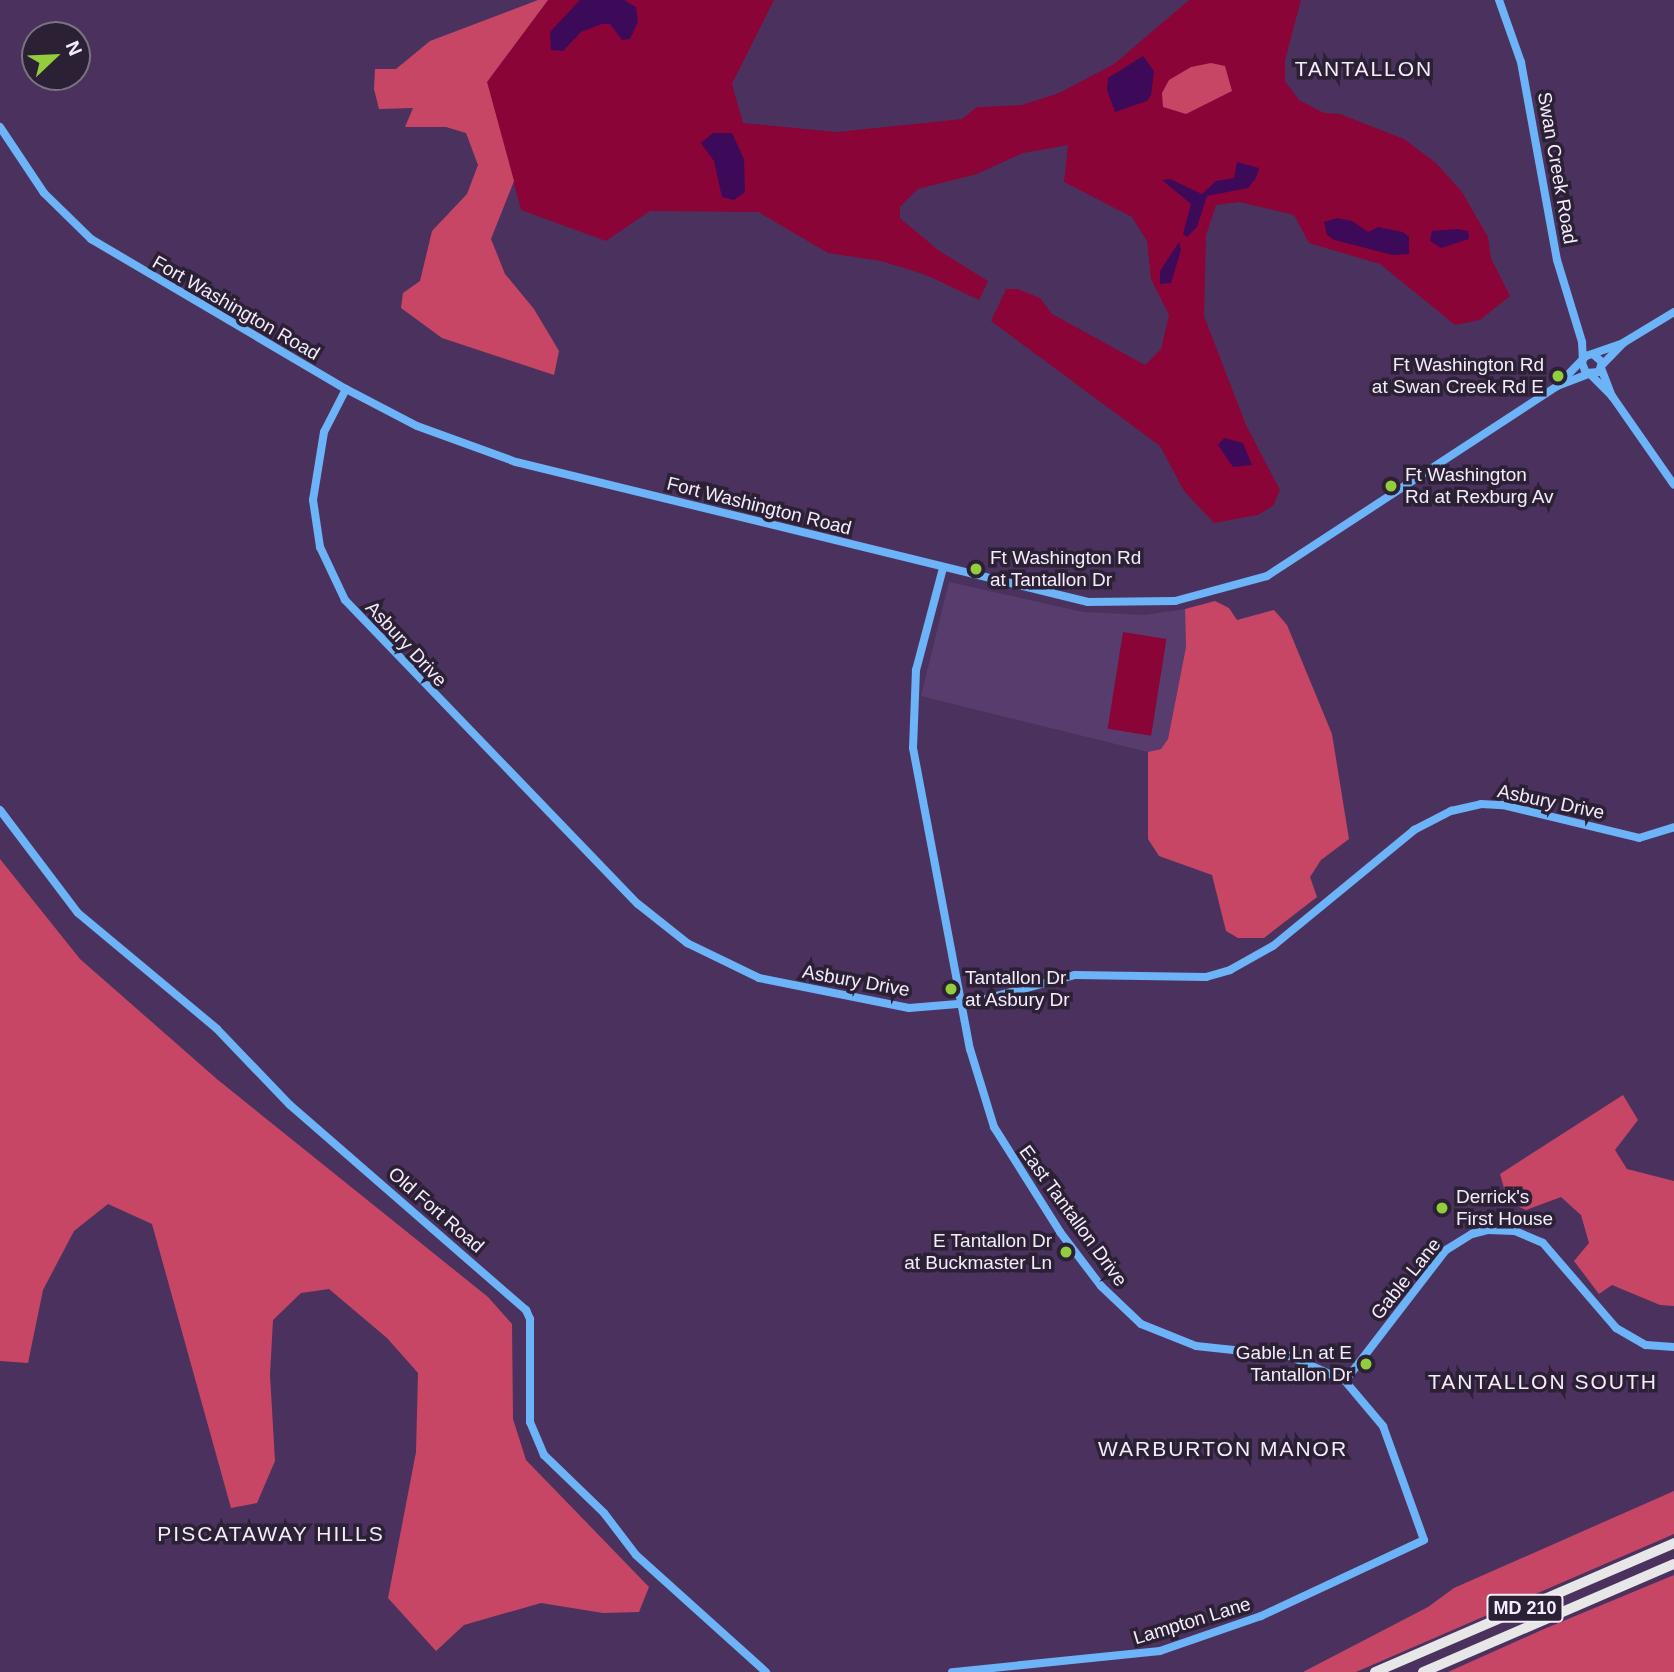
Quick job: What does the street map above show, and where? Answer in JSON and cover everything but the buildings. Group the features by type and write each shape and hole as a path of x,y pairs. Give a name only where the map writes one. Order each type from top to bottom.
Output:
{"highway":[{"name":"MD 210","path":"1375,1672 1674,1543"},
{"name":"MD 210","path":"1423,1672 1674,1564"}],"street":[{"name":"Swan Creek Road","path":"1499,0 1521,62 1558,260 1582,342 1582,362"},
{"name":"Fort Washington Road","path":"0,127 32,178 91,239 346,389 417,426 516,462 1057,596 1115,605 1175,601 1228,589 1287,566 1558,386 1593,355"},
{"path":"1593,355 1623,343 1674,312"},
{"name":"Swan Creek Road","path":"1582,342 1602,366 1612,396"},
{"path":"1602,366 1623,343"},
{"path":"1582,362 1612,396 1674,485"},
{"name":"Fort Washington Road","path":"1558,386 1590,374 1602,366"},
{"name":"Asbury Drive","path":"346,389 324,432 314,483 317,537 337,588 378,638 624,892 687,943 759,978 893,1007 962,1004 1074,975 1178,979 1230,971 1273,946 1414,830 1463,808 1492,804 1522,808 1639,838 1674,827"},
{"name":"East Tantallon Drive","path":"943,568 916,670 912,726 916,773 977,1078 994,1127 1033,1195 1113,1300 1141,1324 1185,1344 1279,1353 1315,1364 1345,1381 1383,1426 1424,1539"},
{"name":"Old Fort Road","path":"0,810 78,913 217,1030 290,1105 526,1310 530,1319 530,1422 544,1455 596,1505 636,1555 766,1672"},
{"name":"Gable Lane","path":"1345,1381 1446,1250 1472,1234 1488,1230 1515,1231 1535,1238 1560,1259 1616,1328 1646,1345 1674,1347"},
{"name":"Lampton Lane","path":"952,1672 1160,1651 1261,1616 1424,1539"}],"shaded area":[{"path":"538,0 548,0 487,82 514,181 491,239 505,274 534,309 559,351 554,375 442,338 401,308 403,293 420,281 432,231 467,194 478,165 466,133 446,127 405,127 413,108 379,109 374,89 375,69 396,69 430,41"},
{"path":"548,0 774,0 732,84 743,123 837,132 962,119 977,107 1022,105 1059,93 1114,64 1189,0 1301,0 1285,60 1285,81 1299,100 1324,113 1340,114 1404,139 1436,163 1462,192 1488,237 1491,258 1510,296 1480,320 1455,325 1380,264 1309,243 1294,215 1239,202 1216,205 1206,235 1204,316 1246,425 1280,490 1273,506 1258,515 1214,523 1184,491 1160,446 991,321 1006,289 1018,289 1040,298 1052,314 1145,365 1161,349 1169,315 1151,279 1147,241 1132,217 1064,182 1068,145 1023,153 977,174 918,189 900,207 900,218 938,250 988,281 979,300 926,275 881,261 828,253 758,212 650,211 606,241 521,210 487,82"},
{"path":"580,0 624,0 636,7 638,22 630,39 622,40 610,24 602,24 581,32 563,51 551,50 550,32"},
{"path":"1143,56 1154,71 1151,95 1147,101 1115,112 1107,90 1108,78"},
{"path":"1211,63 1225,66 1232,91 1186,114 1163,107 1162,93 1169,80 1191,67"},
{"path":"713,133 732,133 744,159 745,192 734,200 722,197 714,161 701,143"},
{"path":"1237,162 1259,168 1256,178 1248,188 1207,196 1197,227 1187,237 1183,234 1191,204 1162,180 1170,179 1202,194 1216,181 1234,178"},
{"path":"1337,218 1352,221 1368,232 1378,227 1403,232 1409,237 1409,254 1393,255 1334,240 1327,235 1324,222"},
{"path":"1432,231 1468,231 1469,239 1441,248 1430,241"},
{"path":"1179,242 1181,250 1171,283 1160,284 1160,271"},
{"path":"1224,438 1243,443 1252,465 1233,467 1218,445"},
{"path":"949,582 1083,612 1145,615 1185,609 1186,647 1168,739 1161,749 1148,752 921,696"},
{"path":"1215,601 1229,608 1237,620 1274,610 1287,625 1332,734 1349,839 1321,860 1310,877 1317,897 1264,938 1238,938 1226,931 1212,875 1159,856 1148,839 1148,752 1161,749 1168,739 1186,647 1185,609"},
{"path":"1123,632 1166,639 1151,736 1108,729"},
{"path":"0,859 80,959 218,1080 488,1297 512,1324 513,1419 526,1460 649,1587 639,1612 603,1613 541,1603 464,1625 436,1651 388,1598 416,1452 418,1373 387,1338 329,1289 301,1293 273,1320 270,1375 275,1461 257,1503 231,1508 152,1224 108,1204 74,1231 43,1290 28,1363 0,1361"},
{"path":"1623,1095 1638,1120 1615,1150 1627,1169 1674,1181 1674,1306 1660,1305 1612,1285 1599,1294 1574,1261 1589,1243 1581,1215 1561,1197 1526,1210 1508,1202 1500,1174"},
{"path":"1674,1491 1674,1534 1356,1672 1303,1672 1428,1607 1454,1588"},
{"path":"1674,1575 1674,1672 1448,1672 1544,1629"}],"place":[{"name":"Ft Washington Rd at Swan Creek Rd E","path":"1558,376"},
{"name":"Ft Washington Rd at Rexburg Av","path":"1391,486"},
{"name":"Ft Washington Rd at Tantallon Dr","path":"976,569"},
{"name":"Tantallon Dr at Asbury Dr","path":"951,989"},
{"name":"Derrick's First House","path":"1442,1208"},
{"name":"E Tantallon Dr at Buckmaster Ln","path":"1066,1252"},
{"name":"Gable Ln at E Tantallon Dr","path":"1366,1364"}],"district":[{"name":"TANTALLON","path":"1364,69"},
{"name":"TANTALLON SOUTH","path":"1543,1382"},
{"name":"WARBURTON MANOR","path":"1223,1449"},
{"name":"PISCATAWAY HILLS","path":"271,1534"}]}
